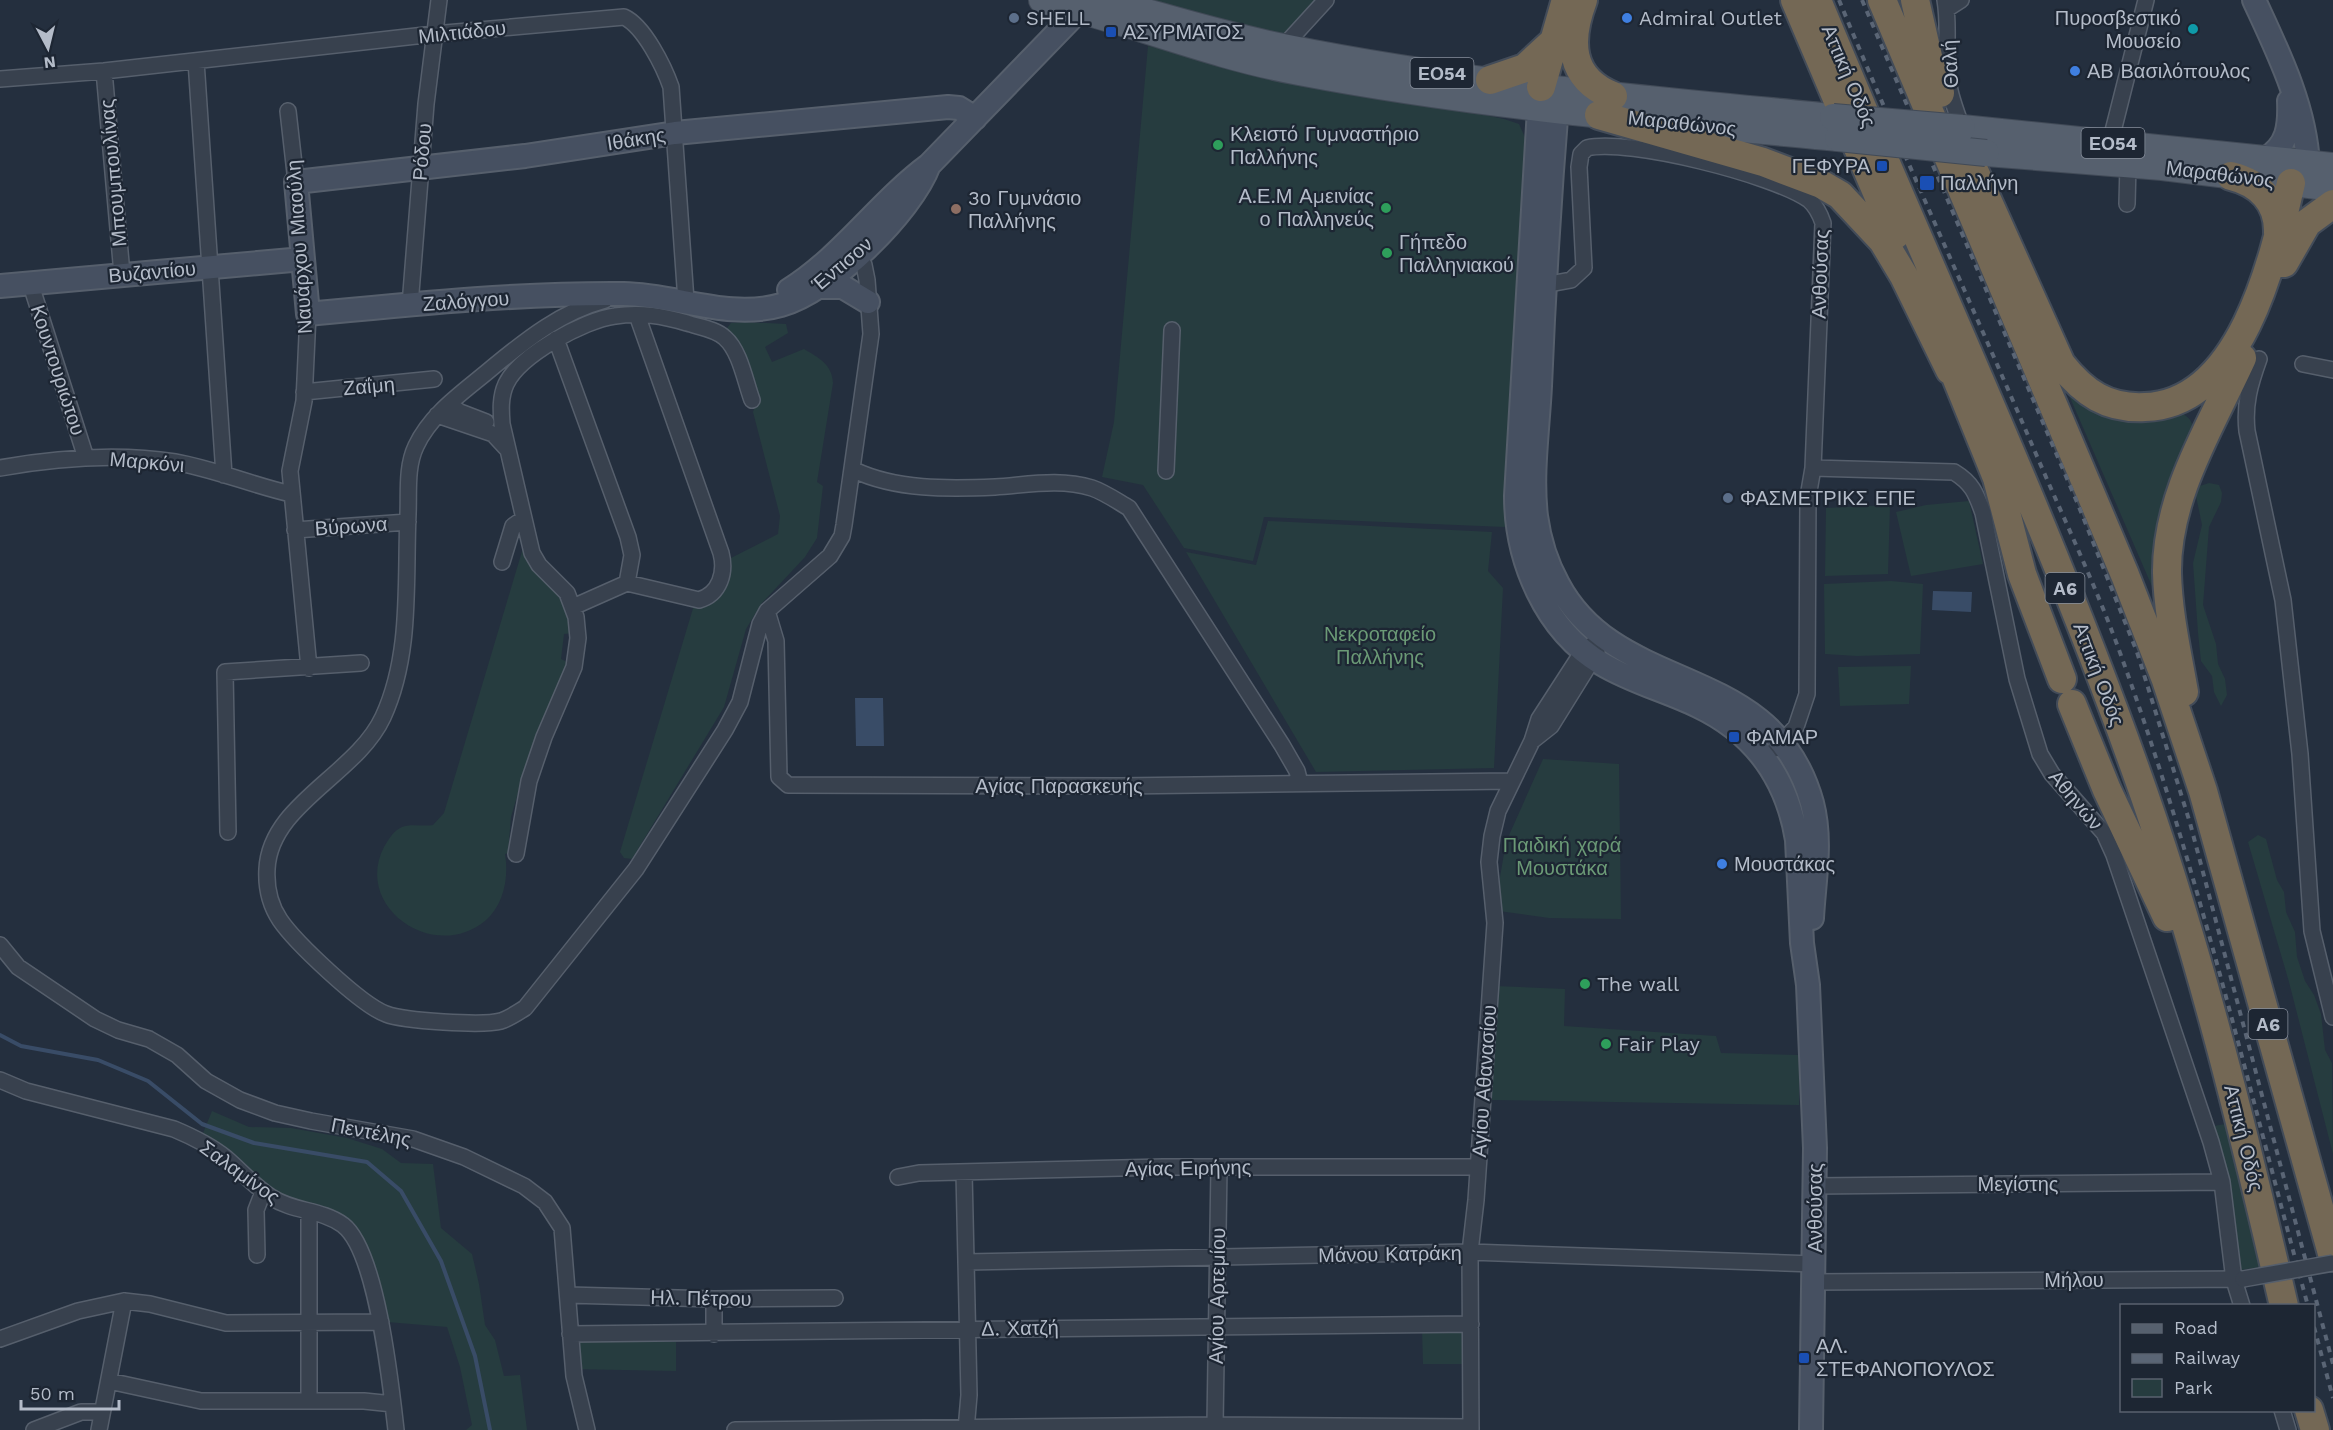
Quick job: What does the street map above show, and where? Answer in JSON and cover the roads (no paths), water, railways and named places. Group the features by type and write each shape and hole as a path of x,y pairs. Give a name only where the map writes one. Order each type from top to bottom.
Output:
{"highway":[{"path":"1548,99 1552,43 1566,0"},
{"path":"1583,0 1573,34 1577,61 1606,106 1821,184 1840,195 1883,242 1904,276 1962,393"},
{"path":"1795,0 1873,187 1935,324 1994,470 2022,574 2107,790 2156,889 2175,935 2243,1155 2258,1195"},
{"name":"Αττική Οδός","path":"1817,0 2010,455 2117,719 2180,902 2208,997 2284,1304"},
{"name":"Α6","path":"1882,0 2125,575 2166,680 2203,791 2333,1257"},
{"path":"1915,0 1937,87 2049,342 2074,381 2091,395 2110,404 2129,408 2150,407 2169,403 2199,388 2222,365 2284,248 2312,217 2333,204"},
{"path":"1490,80 1525,68 1552,43"},
{"path":"2203,791 2169,613 2167,571 2170,537 2183,488 2284,248 2311,174"},
{"path":"2231,176 2251,181 2271,203 2284,248"},
{"path":"2310,1412 2315,1430"}],"main road":[{"name":"Μαραθώνος","path":"1042,0 1085,6 1254,63 1298,72 1606,106 1835,128 1986,153 2128,164 2231,176 2311,174"},
{"name":"Μαραθώνος","path":"1103,0 1283,47 1344,59 1490,80 1548,99"},
{"name":"Μαραθώνος","path":"1835,128 1962,128 2265,159 2311,174"}],"street":[{"name":"Ρόδου","path":"410,305 420,169 439,0"},
{"path":"1283,47 1326,0"},
{"path":"1946,5 1961,0"},
{"path":"2110,143 2146,0"},
{"path":"2254,0 2284,67 2301,117 2311,174"},
{"name":"Θαλή","path":"1946,5 1947,68 1950,94 1962,128"},
{"name":"Έντισον","path":"728,309 766,301 783,294 850,250 909,201 923,183 929,165 1085,6"},
{"name":"Μιλτιάδου","path":"0,79 104,71 434,34 624,17 637,27 665,71 672,96 686,301"},
{"path":"196,61 224,475"},
{"path":"2265,159 2280,149 2288,134 2289,109 2284,67"},
{"name":"Μπουμπουλίνας","path":"104,71 122,274"},
{"name":"Ανθούσας","path":"1548,99 1536,516 1552,571 1578,614 1602,638 1638,658 1715,691 1756,718 1774,750 1800,772 1812,804 1817,841 1811,969 1808,985 1815,1186 1811,1430"},
{"name":"Ανθούσας","path":"1548,99 1516,523 1525,561 1541,598 1563,631 1589,655 1720,718 1759,748 1774,750"},
{"name":"Ιθάκης","path":"296,182 420,169 675,133 948,107 964,110 975,118"},
{"name":"Ναυάρχου Μιαούλη","path":"288,111 308,314 304,392 290,462 291,494 309,668"},
{"name":"Ανθούσας","path":"1544,285 1571,280 1584,268 1579,167 1581,154 1587,148 1596,146 1624,148 1698,162 1773,183 1810,201 1820,214 1823,223 1813,468 1808,497 1807,694 1796,727 1774,750"},
{"path":"2127,204 2128,164"},
{"name":"Έντισον","path":"624,294 686,301 728,309 783,305 819,287 850,250"},
{"path":"624,294 582,307 557,319 526,341 449,404 424,431 413,453 403,645 398,677 388,704 366,745 289,817 275,839 267,866 270,898 287,929 359,998 376,1010 400,1018 494,1022 518,1013 534,998 636,869 725,730 740,702 760,624 767,612 836,548 844,525 854,470 871,341 868,302 860,290 850,250"},
{"name":"Βυζαντίου","path":"0,286 303,259"},
{"name":"Κουντουριώτου","path":"30,282 86,458"},
{"path":"819,287 843,288 868,302"},
{"name":"Ζαλόγγου","path":"308,314 551,295 624,294"},
{"path":"516,855 525,798 536,757 577,655 578,638 573,607 563,588 536,560 523,519 502,424 501,410 506,383 519,369 556,339 595,320 617,315 661,316 724,337 734,351 752,400"},
{"path":"573,607 627,583 699,600 716,590 723,565 637,315"},
{"path":"1166,471 1172,330"},
{"path":"556,339 628,537 632,555 627,583"},
{"path":"2259,359 2248,390 2245,411 2247,431 2283,600 2300,754 2312,932 2333,1017"},
{"path":"2303,364 2333,369"},
{"name":"Ζαΐμη","path":"304,392 434,380"},
{"path":"449,404 478,420 502,424"},
{"path":"437,415 494,434 506,448"},
{"name":"Μαρκόνι","path":"0,468 86,458 160,460 291,494"},
{"name":"Αθηνών","path":"1813,468 1954,472 1967,480 1975,489 1983,513 2017,679 2040,754 2052,774 2104,833 2114,855 2200,1108 2222,1182 2242,1304"},
{"path":"854,470 877,481 906,485 994,487 1047,482 1092,488 1128,508 1282,745 1297,771 1300,783"},
{"path":"502,562 513,526 523,519"},
{"name":"Βύρωνα","path":"295,530 408,522"},
{"name":"Αγίας Παρασκευής","path":"767,612 776,641 779,777 788,785 1511,781"},
{"name":"Αγίου Αθανασίου","path":"1471,1429 1470,1252 1495,923 1490,848 1495,817 1532,741 1539,719 1602,638"},
{"path":"228,832 225,672 361,663"},
{"name":"Πεντέλης","path":"0,945 18,967 95,1019 118,1030 149,1039 177,1055 206,1081 240,1100 275,1113 413,1139 464,1157 524,1186 545,1202 562,1228 574,1376 587,1430"},
{"name":"Σαλαμίνος","path":"0,1080 27,1091 192,1136 226,1158 263,1192 278,1202 336,1220 354,1237 362,1254 381,1322 396,1430"},
{"name":"Αγίας Ειρήνης","path":"898,1177 964,1172 1219,1167 1478,1167"},
{"name":"Αγίου Αρτεμίου","path":"1215,1425 1219,1167"},
{"path":"964,1172 969,1395 966,1429"},
{"name":"Μεγίστης","path":"1815,1186 2222,1182"},
{"path":"257,1256 256,1210 263,1192"},
{"path":"309,1211 309,1401"},
{"name":"Μάνου Κατράκη","path":"966,1262 1470,1252 1814,1273"},
{"name":"Μήλου","path":"1814,1273 2239,1280 2333,1263"},
{"name":"Ηλ. Πέτρου","path":"567,1295 714,1299 835,1298"},
{"path":"714,1299 714,1334"},
{"path":"0,1339 78,1311 124,1301 150,1304 226,1323 381,1322"},
{"path":"99,1430 124,1301"},
{"name":"Δ. Χατζή","path":"570,1334 1471,1324"},
{"path":"109,1382 201,1401 393,1404"},
{"path":"34,1430 81,1412 102,1412"},
{"path":"2283,1412 2288,1430"},
{"path":"735,1430 1176,1428 1215,1425 1471,1429"}],"water":[{"path":"1933,591 1972,592 1971,612 1932,610"},
{"path":"855,698 883,698 884,746 856,746"}],"waterway":[{"path":"0,1035 21,1046 98,1060 148,1081 202,1124 254,1143 367,1162 401,1191 441,1261 475,1356 490,1430"}],"railway":[{"path":"1839,0 2083,561 2123,661 2176,820 2222,982 2307,1304"},
{"path":"1862,0 2077,502 2137,652 2190,823 2333,1364"},
{"path":"2315,1331 2333,1398"}],"place":[{"name":"SHELL","path":"1014,18"},
{"name":"Admiral Outlet","path":"1627,18"},
{"name":"Πυροσβεστικό Μουσείο","path":"2193,29"},
{"name":"ΑΣΥΡΜΑΤΟΣ","path":"1111,32"},
{"name":"ΑΒ Βασιλόπουλος","path":"2075,71"},
{"name":"Κλειστό Γυμναστήριο Παλλήνης","path":"1218,145"},
{"name":"ΓΕΦΥΡΑ","path":"1882,166"},
{"name":"Παλλήνη","path":"1927,183"},
{"name":"Α.Ε.Μ Αμεινίας ο Παλληνεύς","path":"1386,208"},
{"name":"3ο Γυμνάσιο Παλλήνης","path":"956,209"},
{"name":"Γήπεδο Παλληνιακού","path":"1387,253"},
{"name":"ΦΑΣΜΕΤΡΙΚΣ ΕΠΕ","path":"1728,498"},
{"name":"ΦΑΜΑΡ","path":"1734,737"},
{"name":"Μουστάκας","path":"1722,864"},
{"name":"The wall","path":"1585,984"},
{"name":"Fair Play","path":"1606,1044"},
{"name":"ΑΛ. ΣΤΕΦΑΝΟΠΟΥΛΟΣ","path":"1804,1358"}],"park label":[{"name":"Νεκροταφείο Παλλήνης","path":"1380,646"},
{"name":"Παιδική χαρά Μουστάκα","path":"1562,856"}]}
